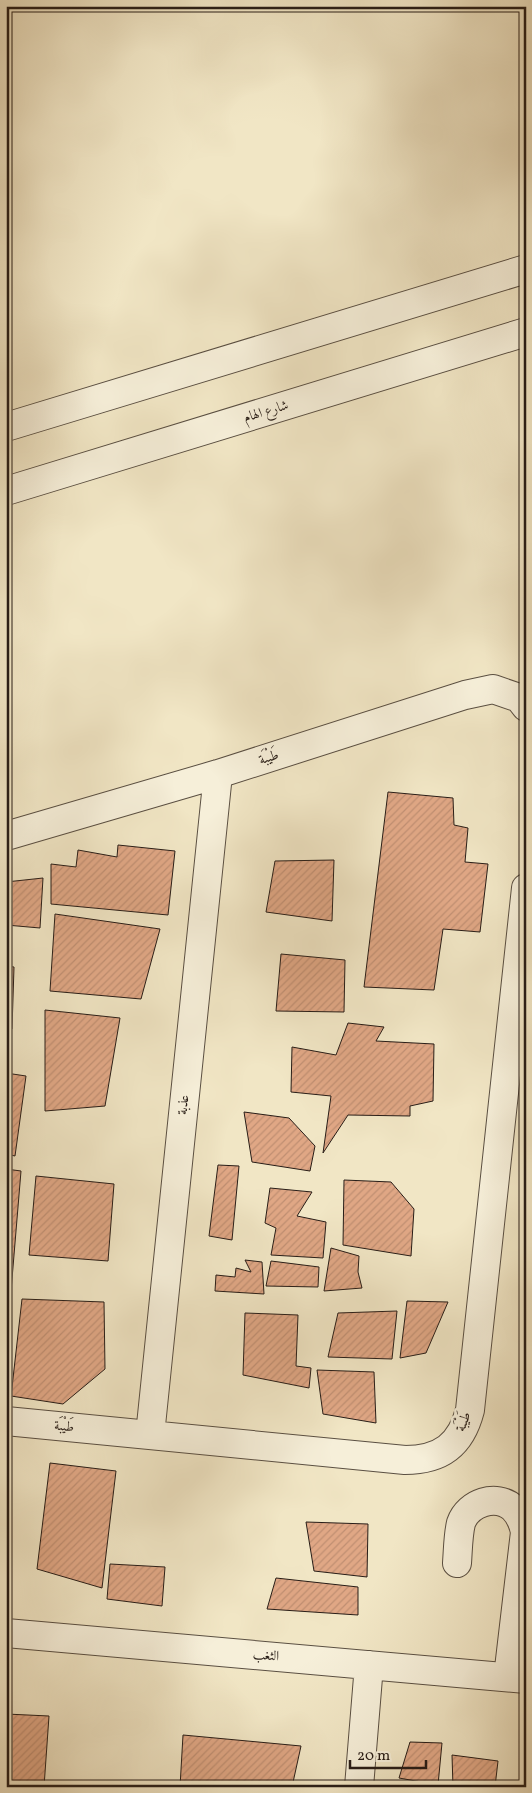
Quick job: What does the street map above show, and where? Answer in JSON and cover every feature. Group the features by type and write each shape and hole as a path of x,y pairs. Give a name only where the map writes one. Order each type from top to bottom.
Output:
{"street":[{"path":"6,427 526,269"},
{"name":"شارع الهام","path":"6,491 526,332"},
{"name":"طَيْبَة","path":"6,836 218,774 465,695 493,689 519,698 526,707"},
{"name":"عذبة","path":"150,1435 218,774"},
{"name":"طَيْبَة","path":"6,1421 405,1460 420,1460 435,1456 448,1448 458,1438 466,1424 470,1410 523,951 526,888"},
{"path":"457,1563 461,1523 469,1510 482,1502 497,1500 511,1506 521,1517 526,1532 517,1678"},
{"name":"الثغب","path":"6,1633 517,1678"},
{"path":"359,1787 370,1665"}],"building":[{"path":"388,792 453,798 454,825 468,828 465,862 488,864 480,932 443,929 434,990 364,987"},
{"path":"118,845 175,851 168,915 51,904 51,864 76,867 78,850 117,857"},
{"path":"334,860 332,921 266,912 275,861"},
{"path":"43,878 40,928 6,925 6,882"},
{"path":"55,914 160,929 141,999 50,991"},
{"path":"281,954 345,960 344,1012 276,1011"},
{"path":"6,966 14,967 12,1029 6,1029"},
{"path":"45,1010 120,1018 105,1106 45,1111"},
{"path":"348,1023 384,1027 376,1041 434,1044 433,1101 410,1106 410,1116 348,1115 323,1153 331,1096 291,1092 292,1047 336,1055"},
{"path":"6,1073 26,1076 15,1156 6,1154"},
{"path":"244,1112 289,1118 315,1146 310,1171 252,1162"},
{"path":"218,1165 239,1166 232,1240 209,1236"},
{"path":"6,1169 21,1171 9,1315 6,1315"},
{"path":"36,1176 114,1184 108,1261 29,1255"},
{"path":"344,1180 391,1182 414,1209 411,1256 343,1245"},
{"path":"270,1188 312,1192 297,1216 326,1222 323,1258 271,1255 276,1228 265,1223"},
{"path":"331,1248 359,1256 358,1272 362,1288 324,1291"},
{"path":"245,1260 262,1262 264,1294 215,1291 216,1275 235,1277 236,1268 251,1272"},
{"path":"271,1261 319,1267 318,1287 266,1286"},
{"path":"22,1299 104,1302 105,1369 63,1404 11,1396"},
{"path":"407,1301 448,1302 426,1353 400,1358"},
{"path":"397,1311 392,1359 328,1357 338,1313"},
{"path":"245,1313 298,1315 296,1366 311,1368 309,1388 243,1375"},
{"path":"317,1370 374,1372 376,1423 323,1414"},
{"path":"50,1463 116,1471 102,1588 37,1569"},
{"path":"306,1522 368,1524 367,1577 314,1571"},
{"path":"110,1564 165,1567 162,1606 107,1599"},
{"path":"276,1578 358,1587 358,1615 267,1609"},
{"path":"6,1714 49,1716 44,1787 6,1787"},
{"path":"183,1735 301,1746 292,1787 180,1787"},
{"path":"410,1742 442,1743 438,1785 399,1778"},
{"path":"452,1755 498,1761 495,1787 453,1787"}]}
